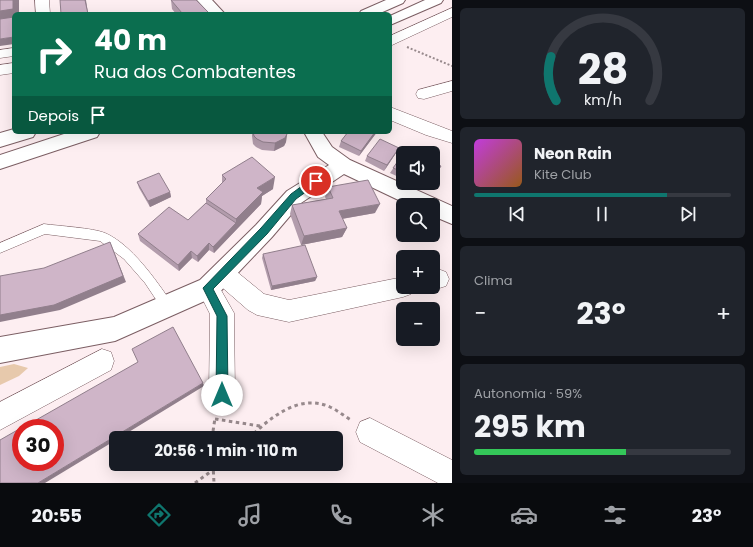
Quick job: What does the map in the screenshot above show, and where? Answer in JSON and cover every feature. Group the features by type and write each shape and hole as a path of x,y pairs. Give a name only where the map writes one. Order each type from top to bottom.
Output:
{"main road":[{"path":"204,0 216,12"},
{"path":"371,12 398,0"},
{"path":"392,20 436,0"},
{"path":"0,140 20,134"},
{"path":"0,162 85,134"},
{"path":"314,134 325,152 343,165 414,198"},
{"path":"0,350 115,329 167,306 215,281 294,196 343,165"},
{"path":"440,210 452,215"}],"street":[{"path":"42,0 43,12"},
{"path":"392,42 452,12"},
{"path":"0,54 12,52"},
{"path":"0,70 12,68"},
{"path":"424,94 452,86"},
{"path":"392,114 452,138"},
{"path":"215,281 266,307 290,311 396,288"},
{"path":"215,281 222,316 222,395"},
{"path":"0,417 102,361"},
{"path":"370,432 452,475"}],"lane":[{"path":"0,248 44,229 104,237 128,256 149,280 167,306"}],"path":[{"path":"392,42 452,66"},
{"path":"256,431 279,412 306,402 328,407 370,432"},
{"path":"215,419 261,426"},
{"path":"195,483 213,471 214,483"}],"shaded area":[{"path":"14,364 28,368 19,376 0,385 0,367"}],"building":[{"path":"0,0 13,0 13,9 0,11"},
{"path":"60,0 85,0 88,12 61,12"},
{"path":"171,0 196,0 208,12 181,12"},
{"path":"12,17 12,37 0,39 0,19"},
{"path":"254,134 287,134 285,138 275,143 263,142 254,136"},
{"path":"346,134 374,134 361,151 341,141"},
{"path":"380,139 396,147 396,152 387,165 367,156"},
{"path":"252,157 275,177 257,188 263,192 236,219 206,199 226,179 222,175"},
{"path":"159,173 170,192 148,201 137,182"},
{"path":"368,180 380,204 339,211 347,228 304,236 292,205 333,198 328,187"},
{"path":"206,203 236,223 213,247 209,243 197,256 191,251 178,265 138,234 169,207 188,220"},
{"path":"110,242 123,276 54,305 0,315 0,276 44,268"},
{"path":"305,245 317,277 272,286 263,254"},
{"path":"173,327 203,383 124,431 109,431 109,440 64,467 64,419 38,419 138,362 132,349"},
{"path":"12,433 12,471 58,471 38,483 0,483 0,440"}],"route":[{"path":"222,395 222,316 221,311 208,288 264,231 294,196 316,181"}]}
